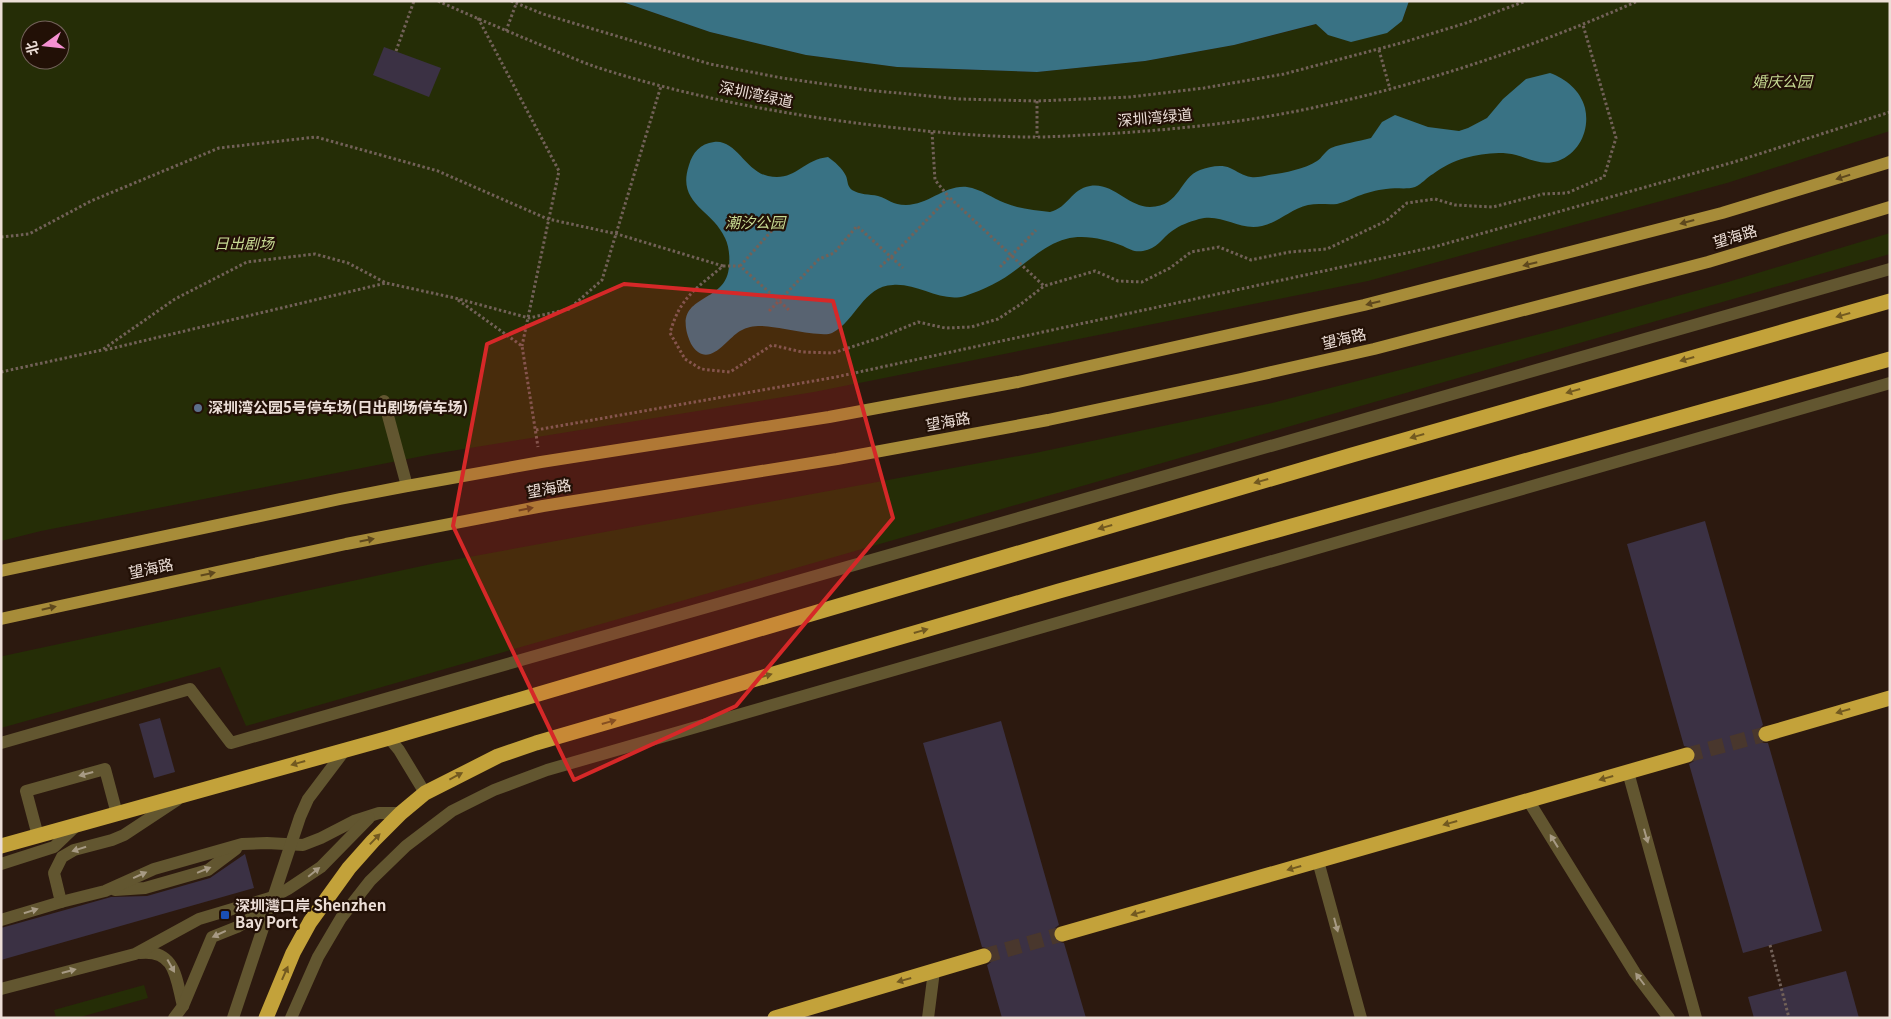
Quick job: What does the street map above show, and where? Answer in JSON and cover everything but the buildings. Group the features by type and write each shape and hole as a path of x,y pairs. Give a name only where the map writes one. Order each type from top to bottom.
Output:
{"highway":[{"path":"1,846 389,738 1333,460 1890,301"},
{"path":"266,1018 293,953 310,922 349,868 401,813 425,793 498,756 536,743 1069,588 1890,359"},
{"path":"1766,734 1890,698"},
{"path":"1062,934 1687,755"},
{"path":"775,1018 984,956"}],"main road":[{"name":"望海路","path":"1,571 340,498 541,462 829,417 1018,382 1364,306 1722,213 1890,162"},
{"name":"望海路","path":"1,618 346,544 534,508 837,459 1048,420 1241,380 1383,347 1689,267 1890,207"}],"lane":[{"path":"1,743 190,689 231,743 1890,269"},
{"path":"291,1018 318,957 341,918 370,880 406,846 452,811 494,790 546,770 1890,383"},
{"path":"384,401 407,486"},
{"path":"389,738 399,750 425,793"},
{"path":"233,1018 300,817 308,800 345,750"},
{"path":"38,836 26,791 105,769 118,814"},
{"path":"1628,772 1696,1018"},
{"path":"61,902 54,873 62,857 74,850 124,835 184,795"},
{"path":"1528,800 1635,973 1669,1018"},
{"path":"1,920 105,891 145,888 208,870 242,844 292,845 312,842 354,821 379,813 401,813"},
{"path":"136,954 199,919 272,897 303,881 321,867 370,816"},
{"path":"1,864 54,847 77,825"},
{"path":"1318,861 1361,1018"},
{"path":"174,1018 183,1006 212,937 247,921 272,897"},
{"path":"1,989 136,954 158,953 165,957 173,970 183,1006"},
{"path":"928,1018 934,971"}],"path":[{"path":"396,51 414,1"},
{"name":"深圳湾绿道","path":"438,1 596,67 661,86 788,114 850,123 971,136 1037,137 1134,132 1210,124 1305,109 1390,89 1454,71 1526,47 1638,1"},
{"path":"511,1 543,14 710,64 782,78 867,90 958,99 1037,101 1130,97 1204,88 1284,74 1379,50 1466,24 1526,1"},
{"path":"506,31 516,4"},
{"path":"478,18 559,171 522,346 541,462"},
{"path":"722,266 685,299 675,316 670,333 685,359 701,368 730,372 772,345 802,352 833,353 879,338 918,322 945,328 971,326 998,319 1044,286 1095,271 1118,281 1142,282 1170,268 1191,252 1219,247 1251,260 1290,252 1327,249 1386,221 1407,203 1435,199 1456,205 1493,207 1543,194 1567,193 1604,177 1616,138 1583,25"},
{"path":"1379,50 1390,89"},
{"path":"102,350 175,299 247,262 315,254 348,263 386,283 455,298 529,318 569,309 602,280 661,86"},
{"path":"1037,101 1037,137"},
{"path":"536,430 836,376 1434,247 1734,162 1890,112"},
{"path":"932,132 935,180 949,197 1044,286"},
{"path":"1,238 29,234 91,201 219,148 316,137 438,171 548,219 617,234 722,266 740,266 789,310"},
{"path":"880,267 949,197"},
{"path":"765,216 777,226"},
{"path":"740,266 785,216"},
{"path":"769,311 819,260 834,252 857,226 903,268"},
{"path":"1000,267 1036,230"},
{"path":"1,372 386,283"},
{"path":"455,298 522,346"},
{"path":"1770,945 1789,1018"}],"highlighted area":[{"path":"624,284 833,301 893,518 736,706 574,780 453,526 487,344"}],"green space":[{"path":"1,1 620,1 710,32 806,55 897,67 1037,72 1145,61 1234,45 1317,24 1328,35 1402,21 1409,1 1890,1 1890,131 1727,183 1368,281 814,392 433,454 41,531 1,541"},
{"path":"1890,233 1890,254 246,726 220,667 1,728 1,657 3,656 436,563 1035,453 1272,403 1555,330 1728,282"},
{"path":"144,985 148,998 77,1018 56,1018 54,1010"}],"water":[{"path":"620,1 1409,1 1402,21 1387,33 1351,42 1328,35 1316,24 1234,45 1145,61 1037,72 897,67 806,55 710,32"},
{"name":"潮汐公园","path":"1550,73 1572,86 1583,102 1586,116 1584,132 1578,146 1566,157 1558,161 1547,163 1503,153 1471,157 1444,167 1415,187 1375,191 1337,204 1308,205 1262,226 1245,226 1216,218 1199,219 1178,227 1156,246 1143,251 1133,250 1102,239 1080,237 1066,239 1046,248 999,281 965,296 947,297 902,285 883,287 867,297 840,328 827,334 761,326 753,327 740,331 715,352 704,355 694,348 687,333 686,320 689,311 695,304 720,287 726,278 729,266 729,252 725,238 719,228 691,198 687,189 686,178 693,156 698,149 709,143 722,142 729,145 753,169 768,176 785,176 811,162 828,157 842,170 849,187 855,192 878,196 901,205 922,202 951,189 967,187 1010,205 1050,212 1061,207 1078,191 1090,186 1098,186 1113,191 1142,206 1150,207 1168,202 1193,174 1200,170 1223,166 1245,176 1255,177 1294,170 1317,161 1331,148 1371,138 1382,122 1395,115 1428,127 1459,131 1468,128 1487,118 1503,99 1526,79"}],"tunnel":[{"path":"1687,755 1766,734"},
{"path":"984,956 1062,934"}],"place":[{"name":"深圳湾公园5号停车场(日出剧场停车场)","path":"198,408"},
{"name":"深圳灣口岸 Shenzhen Bay Port","path":"225,915"}],"park label":[{"name":"婚庆公园","path":"1782,82"},
{"name":"日出剧场","path":"244,244"}]}
